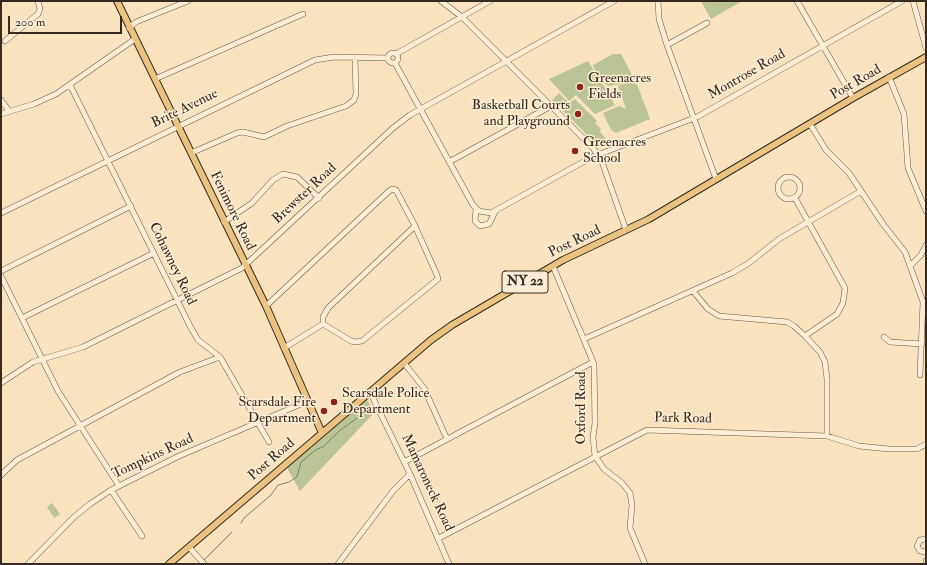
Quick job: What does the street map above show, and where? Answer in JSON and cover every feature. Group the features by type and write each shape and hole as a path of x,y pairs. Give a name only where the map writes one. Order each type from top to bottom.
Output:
{"main road":[{"name":"Fenimore Road","path":"117,1 266,306 322,433"},
{"name":"Post Road","path":"169,564 404,363 452,325 553,266 626,230 926,57"}],"street":[{"path":"5,41 38,14 40,7 38,1"},
{"path":"129,28 136,22 188,1"},
{"path":"441,1 451,6 598,154 626,230"},
{"name":"Brite Avenue","path":"1,213 178,125 315,60 334,56 355,58 388,58 390,54 396,54 490,1"},
{"name":"Brewster Road","path":"1,383 23,367 42,359 82,347 246,266 393,128 420,109 614,1"},
{"path":"658,1 659,19 667,45 716,179"},
{"path":"797,1 853,98"},
{"name":"Montrose Road","path":"495,212 598,154 693,119 902,1"},
{"path":"913,1 926,48"},
{"path":"155,79 303,14"},
{"path":"126,22 136,22"},
{"path":"667,45 707,23"},
{"path":"1,114 38,102 70,85 135,39"},
{"path":"395,63 398,60 396,54"},
{"path":"191,153 237,133 243,132 264,137 287,126 346,106 352,102 356,94 355,58"},
{"path":"388,58 390,62 395,63 476,209 475,221 483,226 492,222 495,212 487,213 476,209"},
{"path":"889,77 904,114 908,168 926,211"},
{"name":"Cohawney Road","path":"70,85 177,301 198,340 220,357 269,442"},
{"path":"1,100 9,111"},
{"path":"449,162 551,106"},
{"path":"810,124 826,150 844,169 905,252 923,302 920,375"},
{"path":"224,222 252,203 273,180 280,175 287,174 297,177 319,198"},
{"path":"791,178 797,181 799,191 795,198 787,199 780,194 778,186 782,180 791,178"},
{"path":"266,306 388,192 394,189 400,194 438,278 433,284 393,314 362,341 351,341 323,324"},
{"path":"584,339 741,268 779,239 861,191"},
{"path":"795,198 841,277 845,292 843,303 834,318 805,336"},
{"path":"1,271 131,206"},
{"path":"323,324 323,318 328,308 415,226"},
{"path":"910,266 921,255 926,246"},
{"path":"22,318 154,253"},
{"name":"Oxford Road","path":"553,266 593,362 595,423 593,437 596,456 604,469 625,486 630,493 632,505 630,528 645,564"},
{"path":"1,276 58,391 119,486"},
{"path":"693,291 708,309 719,316 787,322 794,326 820,352 825,362 827,378 827,436"},
{"path":"284,348 323,324"},
{"path":"884,337 890,342 922,344"},
{"path":"1,475 18,460 180,372 220,357"},
{"path":"404,462 593,362"},
{"path":"404,363 424,388 447,439"},
{"name":"Mamaroneck Road","path":"370,392 410,474 449,564"},
{"name":"Tompkins Road","path":"28,564 74,518 90,504 111,490 182,455 308,401"},
{"name":"Park Road","path":"439,538 647,430 827,436 859,446 889,449 917,449 926,444"},
{"path":"338,564 399,483 410,474"},
{"path":"111,490 142,536"},
{"path":"926,539 920,540 917,546 920,551 926,552"},
{"path":"189,547 202,562"}],"green space":[{"path":"701,1 742,1 711,19"},
{"name":"Greenacres Fields","path":"613,54 621,54 632,75 622,84 608,86 599,78 615,105 595,114 576,95 569,101 549,79 588,61 597,76 593,65"},
{"path":"635,79 650,119 616,133 611,130 603,113 619,106 626,109 618,86"},
{"name":"Basketball Courts and Playground","path":"559,93 569,103 575,99 597,121 595,123 601,129 600,132 607,140 599,147 552,100"},
{"path":"367,400 375,412 300,491 287,468"},
{"path":"52,503 60,514 54,518 47,507"}],"waterway":[{"path":"241,523 244,518 271,495 278,485 289,482 297,477 301,462 317,449 323,447 339,431 370,407"},
{"path":"203,561 232,532"}],"place":[{"name":"Greenacres Fields","path":"580,87"},
{"name":"Basketball Courts and Playground","path":"578,114"},
{"name":"Greenacres School","path":"575,151"},
{"name":"Scarsdale Police Department","path":"334,402"},
{"name":"Scarsdale Fire Department","path":"324,411"}]}
